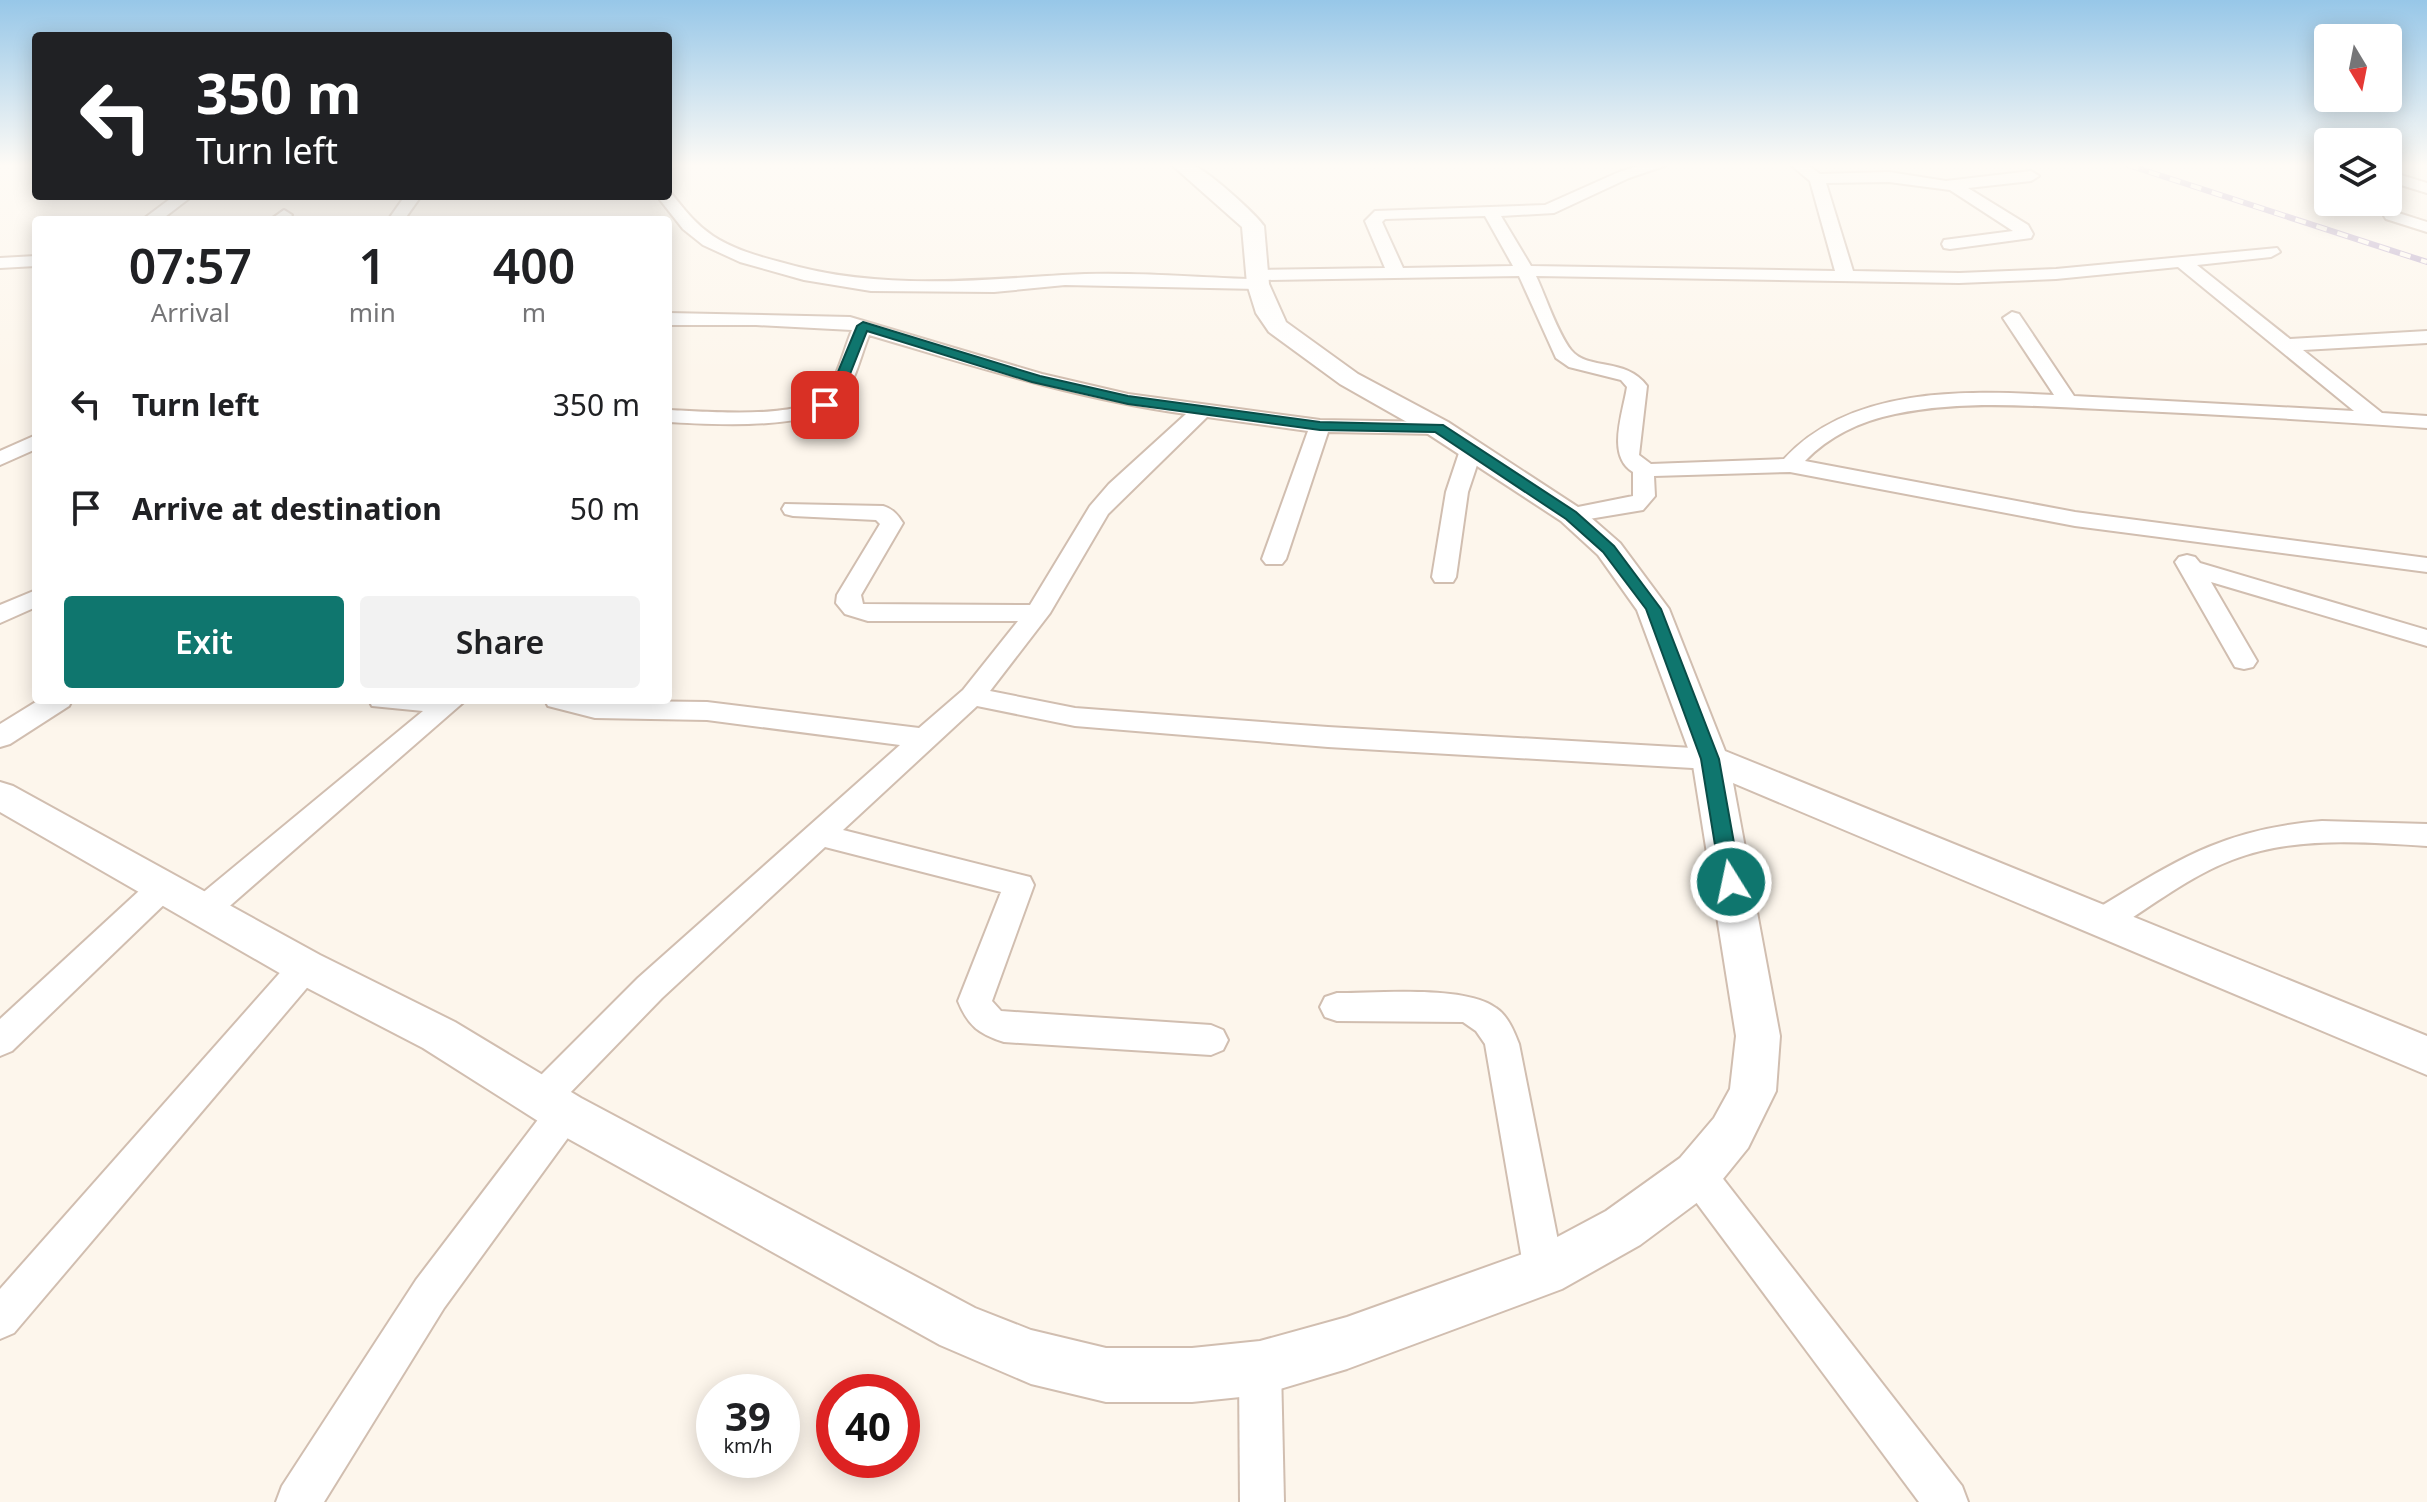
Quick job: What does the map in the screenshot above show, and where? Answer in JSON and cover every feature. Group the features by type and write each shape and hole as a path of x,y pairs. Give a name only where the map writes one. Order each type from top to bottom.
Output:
{"street":[{"path":"701,235 746,258 804,275 861,309 1075,390 1201,411 1320,426 1438,428"},
{"path":"0,795 305,967 439,1035 554,1105 958,1327 1031,1357 1106,1375 1192,1375 1260,1368 1347,1343 1544,1271 1623,1228 1697,1174 1731,1133 1753,1091 1758,1036 1710,759 1653,609 1609,549 1571,515 1438,428 1349,379 1277,327 1268,313 1258,279 1254,235"},
{"path":"1379,235 1396,272"},
{"path":"1504,235 1569,360 1618,372 1628,376 1637,386 1628,455 1632,462 1647,471"},
{"path":"1833,235 1845,275"},
{"path":"1950,244 2017,235"},
{"path":"672,319 756,319 861,309 994,287 1065,280 1258,279 1396,272 1525,271 2016,277 2271,252"},
{"path":"0,263 32,261"},
{"path":"2183,262 2376,418"},
{"path":"672,416 760,417 793,414 825,405 834,397 861,309"},
{"path":"2012,318 2068,401"},
{"path":"2287,345 2427,337"},
{"path":"1790,465 1809,442 1839,425 1894,408 1984,399 2427,422"},
{"path":"298,1502 554,1105 650,988 972,696 1038,613 1098,511 1117,489 1201,411"},
{"path":"1274,559 1320,426"},
{"path":"0,459 32,443"},
{"path":"1444,577 1457,492 1471,450"},
{"path":"1571,515 1644,501 1646,495 1642,475 1647,471 1724,464 1790,465 2170,534 2427,565"},
{"path":"793,509 883,513 891,519 892,523 849,595 848,603 854,609 868,613 1038,613"},
{"path":"2170,534 2244,661"},
{"path":"2190,568 2427,638"},
{"path":"0,615 32,600"},
{"path":"972,696 1075,717 1328,737 1710,759 2427,1056"},
{"path":"0,737 53,704"},
{"path":"205,909 449,704"},
{"path":"574,704 595,709 707,711 928,739"},
{"path":"2104,920 2219,853 2259,841 2290,833 2427,835"},
{"path":"820,835 1019,885 975,1001 980,1014 987,1021 1004,1028 1211,1040"},
{"path":"0,1041 163,887"},
{"path":"0,1319 305,967"},
{"path":"1337,1007 1465,1008 1484,1015 1496,1028 1502,1044 1544,1271"},
{"path":"1697,1174 1946,1502"},
{"path":"1260,1368 1262,1502"}],"railway":[{"path":"2344,235 2427,262"}],"route":[{"path":"825,405 834,397 863,326 1075,390 1128,400 1320,426 1438,428 1571,515 1609,549 1653,609 1710,759 1731,882"}]}
